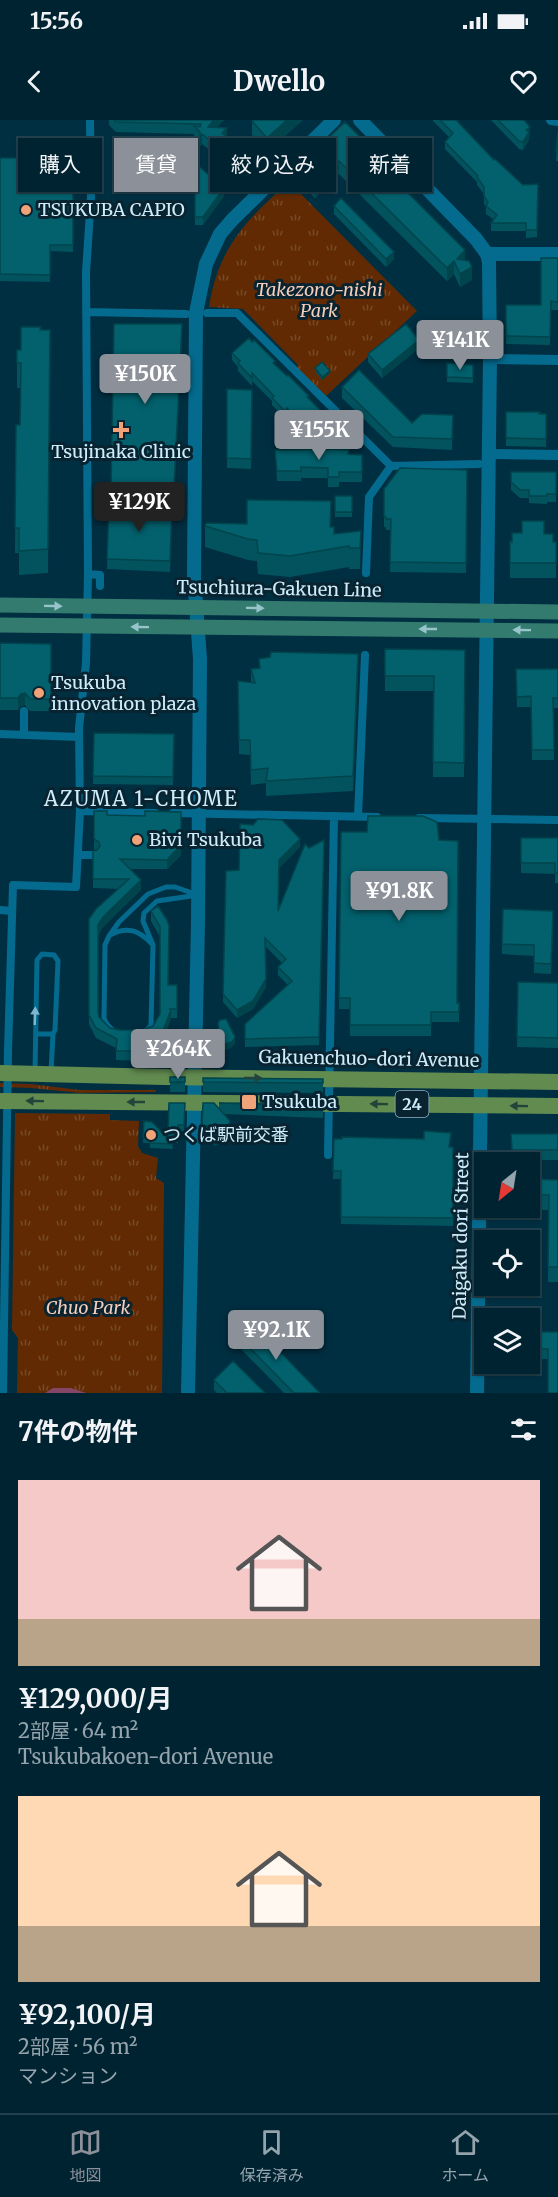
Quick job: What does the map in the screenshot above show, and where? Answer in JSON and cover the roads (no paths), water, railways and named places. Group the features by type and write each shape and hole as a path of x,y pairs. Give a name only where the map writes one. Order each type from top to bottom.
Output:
{"main road":[{"name":"Tsuchiura-Gakuen Line","path":"0,605 558,612"},
{"path":"0,625 558,630"},
{"name":"Gakuenchuo-dori Avenue","path":"0,1073 558,1082"},
{"name":"24","path":"0,1101 558,1106"}],"street":[{"path":"3,1393 2,1302 13,885 76,887 80,811 79,737 86,656 88,578 86,272 92,197 90,120"},
{"path":"188,1393 198,896 200,659 194,577 196,332 199,292 206,264 220,234 334,120"},
{"path":"360,120 471,233 487,254 558,254"},
{"path":"552,120 558,121"},
{"name":"Daigaku dori Street","path":"477,1393 487,630 484,459 490,359 490,273 487,254"},
{"path":"86,312 186,314"},
{"path":"207,313 237,313 391,466 558,455"},
{"path":"490,359 558,360"},
{"path":"366,573 369,497 391,466"},
{"path":"88,578 100,575 100,586"},
{"path":"358,816 365,655"},
{"path":"24,711 24,735"},
{"path":"0,734 79,737"},
{"path":"80,811 390,817"},
{"path":"328,1155 334,816"},
{"path":"411,817 558,820"},
{"path":"78,855 93,855"},
{"path":"0,910 12,910"}],"lane":[{"path":"175,887 198,896 157,901 150,905 143,917 153,945 151,1025 141,1034 112,1031 104,1018 105,945 109,936 119,922 156,889 175,887"},
{"path":"109,936 121,929 134,930 143,934 153,945"},
{"path":"42,954 54,955 58,961 56,1030 52,1034 43,1074 35,1029 37,960 42,954"},
{"path":"37,1034 52,1034"}],"water":[{"path":"53,1388 71,1388 86,1393 45,1393"}],"place":[{"name":"TSUKUBA CAPIO","path":"26,210"},
{"name":"Tsujinaka Clinic","path":"121,430"},
{"name":"Tsukuba innovation plaza","path":"39,693"},
{"name":"Bivi Tsukuba","path":"137,840"},
{"name":"Tsukuba","path":"249,1102"},
{"name":"つくば駅前交番","path":"151,1135"}],"district":[{"name":"AZUMA 1-CHOME","path":"141,799"}],"park label":[{"name":"Takezono-nishi Park","path":"319,300"},
{"name":"Chuo Park","path":"88,1308"}]}
